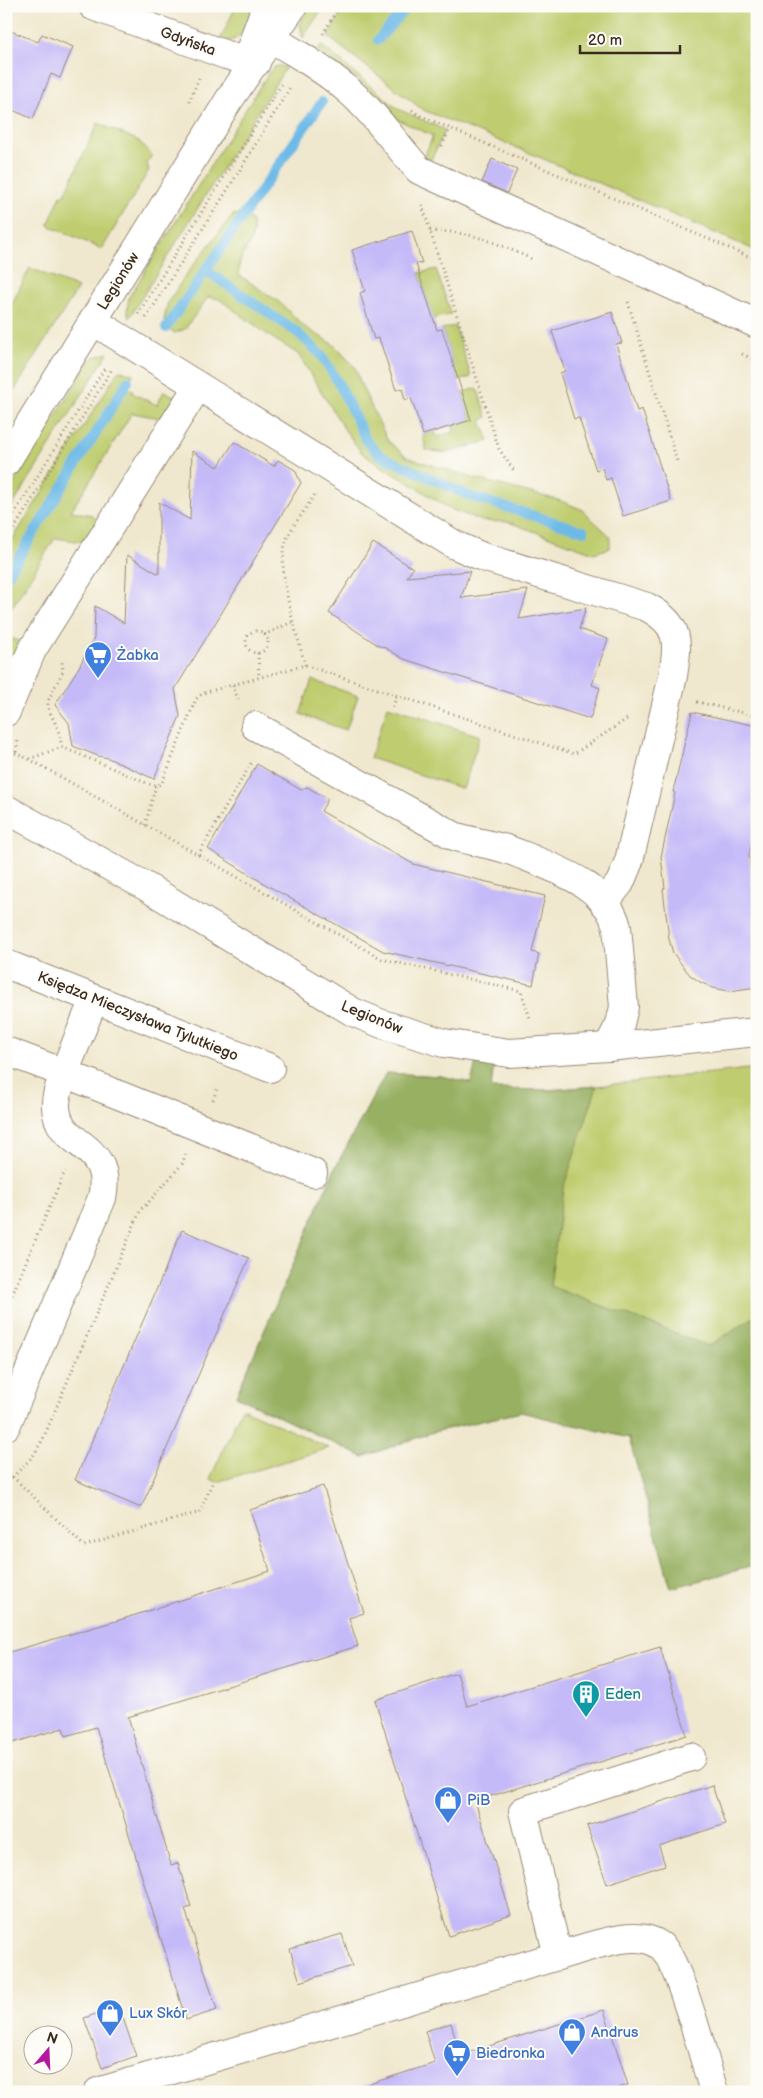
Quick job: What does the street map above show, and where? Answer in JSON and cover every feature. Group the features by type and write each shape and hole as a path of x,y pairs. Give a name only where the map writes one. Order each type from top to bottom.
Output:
{"street":[{"name":"Gdyńska","path":"93,6 226,55 251,61"},
{"name":"Legionów","path":"6,462 229,100 251,61 265,25 293,6"},
{"path":"265,25 303,58 347,89 363,104 398,149 419,170 757,324"},
{"path":"93,321 455,545 483,557 647,607 664,617 670,624 677,652 672,676 629,862 620,883 604,903"},
{"path":"13,723 32,650 198,386"},
{"path":"255,726 454,836 469,842 501,847 577,878 591,888 613,915 617,927 624,1007 620,1024 608,1047"},
{"name":"Legionów","path":"6,809 144,886 348,1009 382,1024 444,1043 509,1054 608,1047 757,1032"},
{"name":"Księdza Mieczysława Tylutkiego","path":"6,964 270,1068"},
{"path":"6,1426 102,1198 104,1185 103,1171 98,1160 90,1150 74,1140 61,1125 56,1106 64,1073 94,999"},
{"path":"6,1051 313,1173"},
{"path":"558,1956 523,1812 691,1757"},
{"path":"98,2092 612,1940 644,1939 662,1947 677,1975 714,2092"}],"path":[{"path":"6,527 126,341 303,58"},
{"path":"6,542 126,341 225,194 303,58"},
{"path":"405,104 419,115 757,260"},
{"path":"450,128 420,199 500,449 514,471"},
{"path":"430,231 455,231 487,238 540,262"},
{"path":"619,298 635,306"},
{"path":"628,302 677,461"},
{"path":"739,353 757,361"},
{"path":"305,665 284,581 284,562 287,538 317,491"},
{"path":"264,635 294,621"},
{"path":"255,632 264,635 268,640 266,647 258,653 247,646 247,638 255,632"},
{"path":"258,653 259,678"},
{"path":"62,654 63,671 48,701 48,708 58,729 62,747"},
{"path":"29,759 62,747 156,786 162,783 196,699 203,694 305,665 574,754 635,714"},
{"path":"392,707 397,695"},
{"path":"13,723 16,752"},
{"path":"6,749 29,759 382,960 521,991 530,1018 536,1021"},
{"path":"198,855 255,755"},
{"path":"145,825 156,786"},
{"path":"211,1104 218,1089"},
{"path":"6,1480 14,1477 33,1456 43,1439 141,1208 147,1204 182,1164 187,1151"},
{"path":"6,1309 68,1163"},
{"path":"14,1477 84,1546 200,1512 213,1481"}],"green space":[{"path":"236,6 253,6 239,36 234,40 219,42"},
{"path":"307,6 324,6 303,38 300,25"},
{"path":"346,6 757,6 757,251 525,151 423,110 327,36"},
{"path":"321,45 398,109 445,130 431,160 424,157 433,136 390,116 363,84 318,51"},
{"path":"274,67 286,67 129,318 127,310 129,297 269,72"},
{"path":"98,123 139,141 152,155 147,163 149,170 102,249 48,225 61,195 64,196"},
{"path":"245,213 253,225 253,230 250,242 240,261 239,275 279,302 306,328 333,344 355,367 362,387 388,441 407,457 473,478 558,500 581,509 610,536 610,548 594,553 508,522 482,521 448,508 380,466 362,453 345,430 298,354 219,299 208,297 185,329 175,333 166,328 164,319 168,302 188,272 233,215"},
{"path":"30,268 78,288 6,404 6,315"},
{"path":"436,269 451,314 433,319 419,273"},
{"path":"455,326 471,377 458,381 442,329"},
{"path":"108,353 6,516 6,496 87,365 94,357"},
{"path":"119,370 133,374 127,388 133,390 132,393 157,405 164,391 176,397 160,418 132,413 71,511 92,515 97,520 87,540 83,542 55,538 6,617 6,550"},
{"path":"477,388 487,417 481,421 489,441 446,453 426,450 423,435 435,431 437,437 454,432 453,426 471,420 462,393"},
{"path":"6,637 19,641 19,647 6,677"},
{"path":"312,680 358,696 346,730 300,714"},
{"path":"388,706 480,736 463,789 370,758"},
{"path":"476,1061 494,1064 491,1089 550,1090 597,1086 563,1189 550,1286 709,1346 757,1315 757,1565 671,1588 629,1438 521,1412 433,1432 363,1457 236,1396 335,1168 386,1073 441,1076 471,1083"},
{"path":"757,1068 757,1565 671,1588 629,1438 521,1412 433,1432 363,1457 236,1396 335,1168 386,1073 441,1076 491,1089 532,1091 597,1086"},
{"path":"242,1408 329,1448 217,1482 210,1479"}],"building":[{"path":"6,29 38,42 42,34 73,47 60,78 51,74 33,119 6,107"},
{"path":"492,159 517,170 507,193 482,182"},
{"path":"412,231 422,263 416,264 437,330 442,329 471,420 423,435 411,398 405,400 402,388 396,390 379,338 374,339 360,293 365,291 352,250"},
{"path":"612,312 622,343 616,344 637,411 642,409 671,501 623,516 611,478 606,480 602,468 596,470 579,418 574,419 560,373 565,371 552,331"},
{"path":"234,442 274,466 278,460 295,470 301,483 175,689 180,716 154,779 108,758 73,746 69,723 55,705 79,667 94,638 95,606 124,623 127,555 159,574 159,502 190,520 192,451 218,467"},
{"path":"373,543 413,568 407,577 470,571 461,598 528,590 519,619 586,608 579,629 608,639 592,685 600,688 590,719 404,659 381,647 329,613"},
{"path":"692,712 757,726 757,822 749,856 752,887 757,887 757,987 729,991 713,988 700,982 690,975 673,953 669,939 661,857 675,793 673,792"},
{"path":"257,764 301,790 307,787 328,799 321,811 413,864 545,896 532,952 539,954 533,985 383,951 265,884 208,849"},
{"path":"182,1230 249,1258 141,1508 75,1480"},
{"path":"323,1486 364,1613 349,1618 358,1646 128,1717 171,1865 178,1863 191,1907 185,1909 217,2010 186,2020 96,1727 66,1736 63,1728 6,1745 6,1653 126,1618 270,1571 250,1510"},
{"path":"660,1647 687,1735 475,1801 511,1915 449,1936 375,1700 457,1673 467,1706"},
{"path":"712,1785 725,1824 659,1846 665,1865 607,1884 587,1826"},
{"path":"342,1934 352,1966 300,1982 290,1949"},
{"name":"Lux Skór","path":"119,2006 136,2056 102,2068 84,2018"},
{"path":"604,2010 628,2085 606,2092 364,2092 363,2086 435,2063 425,2031 451,2023 460,2055"}],"waterway":[{"path":"378,40 408,6"},
{"path":"166,328 322,102"},
{"path":"205,270 298,333 321,355 339,384 367,442 381,456 472,497 584,531"},
{"path":"6,578 128,381"}],"place":[{"name":"Żabka","path":"98,679"},
{"name":"Eden","path":"586,1718"},
{"name":"PiB","path":"448,1824"},
{"name":"Lux Skór","path":"110,2037"},
{"name":"Andrus","path":"572,2056"},
{"name":"Biedronka","path":"457,2077"}]}
